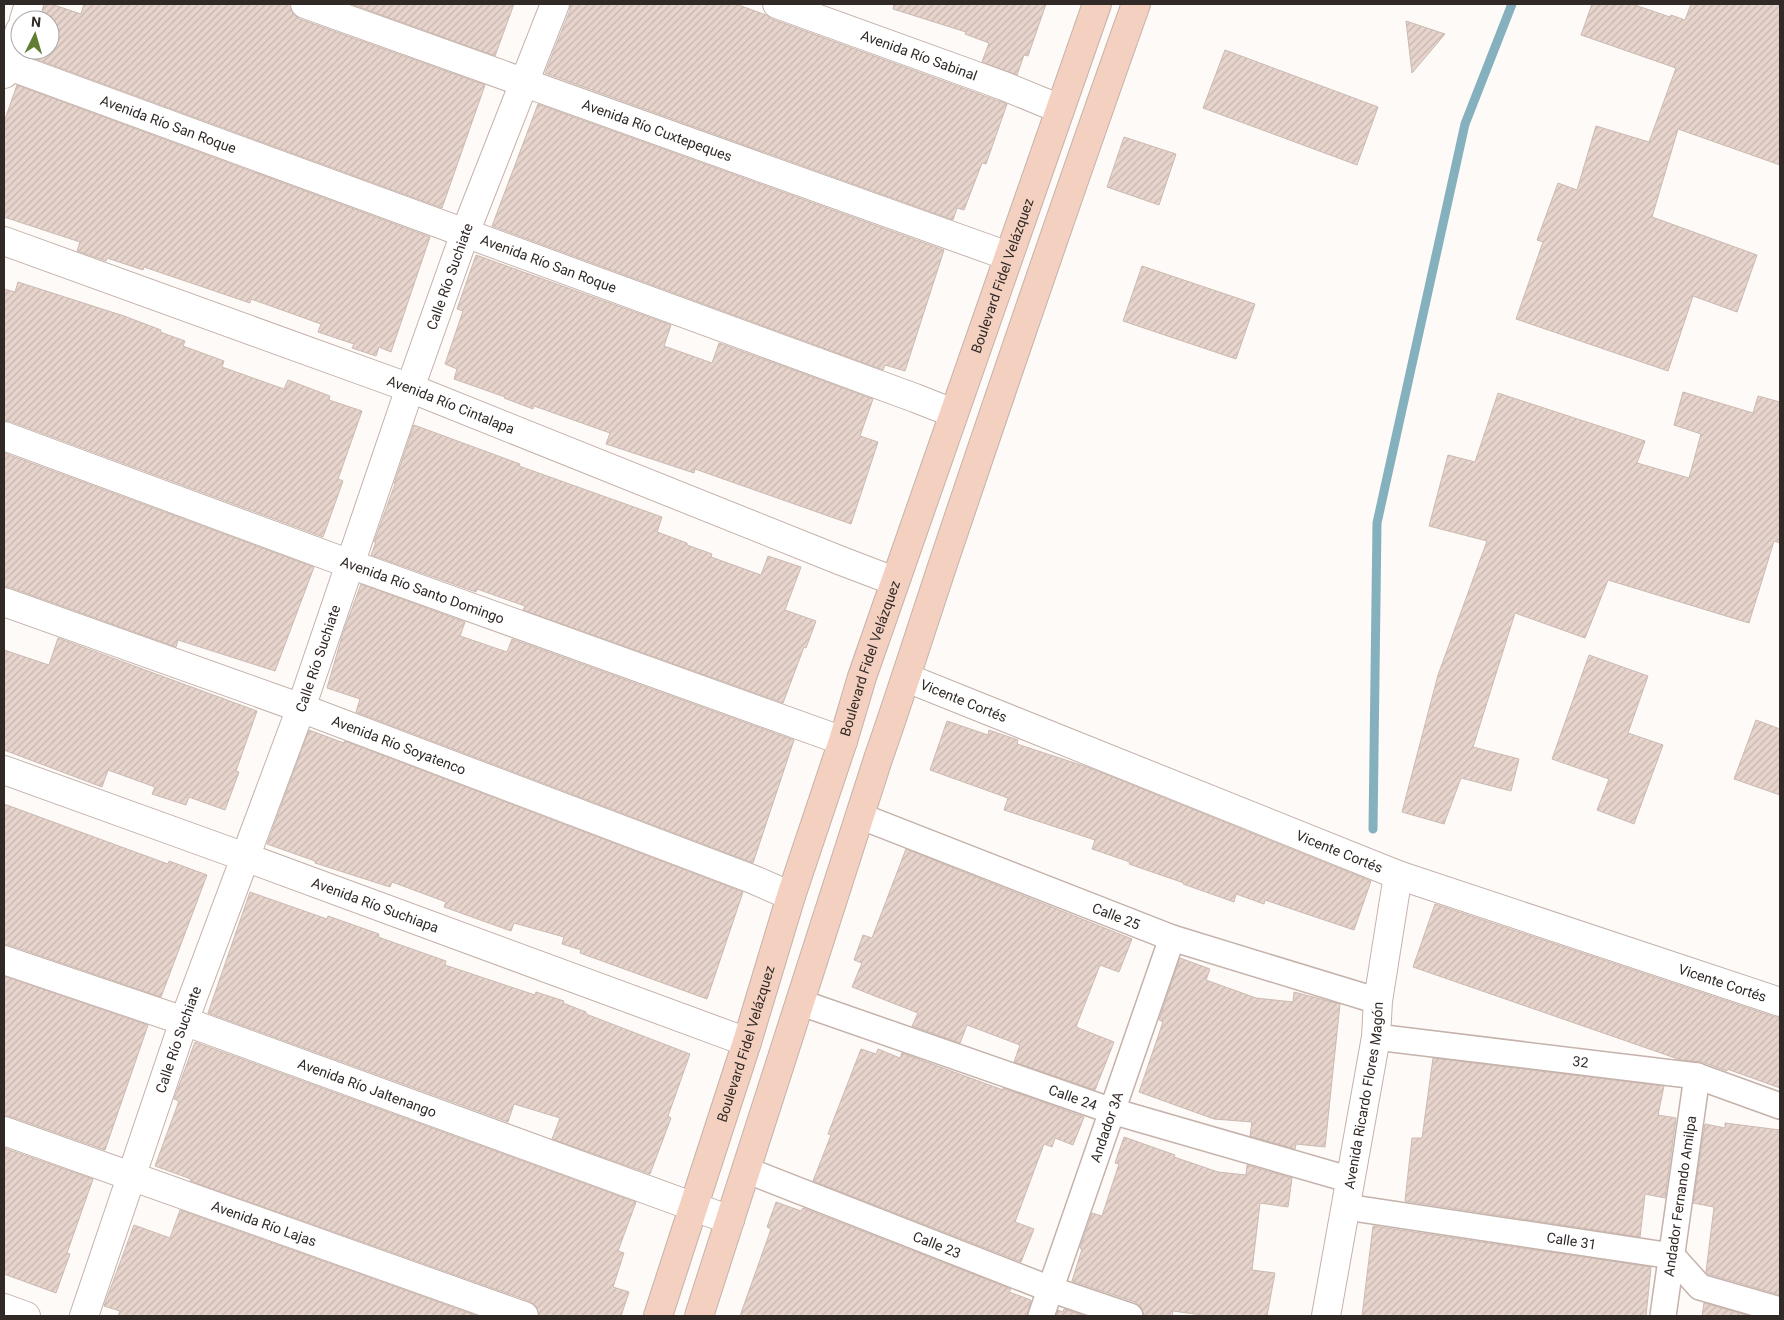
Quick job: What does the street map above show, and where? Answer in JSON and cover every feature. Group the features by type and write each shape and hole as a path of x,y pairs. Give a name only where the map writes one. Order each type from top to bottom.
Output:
{"main road":[{"name":"Boulevard Fidel Velázquez","path":"658,1316 747,1042 791,896 894,581 1097,4"},
{"path":"699,1316 799,1002 907,678 939,575 1136,4"}],"street":[{"name":"Avenida Río Cuxtepeques","path":"306,4 1008,256"},
{"name":"Calle Río Suchiate","path":"84,1316 184,1021 301,708 465,233 555,4"},
{"name":"Avenida Río Sabinal","path":"777,4 1060,108"},
{"path":"5,68 10,55"},
{"name":"Avenida Río San Roque","path":"5,68 465,233 915,398 953,414"},
{"name":"Avenida Río Cintalapa","path":"4,240 410,388 894,581"},
{"name":"Avenida Río Santo Domingo","path":"4,436 350,564 843,741"},
{"name":"Avenida Río Soyatenco","path":"4,602 301,708 752,879 791,896"},
{"name":"Vicente Cortés","path":"907,678 1398,875 1780,1002"},
{"name":"Avenida Río Suchiapa","path":"4,770 246,856 747,1042"},
{"name":"Calle 25","path":"860,816 1172,938 1378,1001"},
{"name":"Avenida Ricardo Flores Magón","path":"1326,1316 1376,1037 1378,1001 1398,875"},
{"name":"Andador 3A","path":"1041,1316 1172,938"},
{"name":"Avenida Río Jaltenango","path":"4,960 184,1021 730,1220"},
{"name":"Calle 24","path":"799,1002 1112,1111 1351,1180"},
{"name":"32","path":"1376,1037 1698,1076 1780,1106"},
{"name":"Andador Fernando Amilpa","path":"1663,1316 1698,1076"},
{"name":"Avenida Río Lajas","path":"4,1132 524,1316"},
{"name":"Calle 23","path":"746,1170 1050,1289 1130,1316"},
{"name":"Calle 31","path":"1346,1207 1672,1256"},
{"path":"1672,1256 1700,1287 1780,1310"},
{"path":"4,1308 26,1316"}],"building":[{"path":"44,4 51,4 81,14 84,4 290,4 293,14 300,19 485,85 442,208 38,60 60,60 60,10 42,10"},
{"path":"351,4 514,4 495,56"},
{"path":"570,4 736,4 772,19 1007,104 986,164 982,163 964,210 957,208 953,220 545,73 570,10"},
{"path":"894,4 1046,4 1028,56 1024,55 1017,75 982,62 989,43 965,34 966,32 893,9"},
{"path":"1592,4 1632,4 1685,20 1691,4 1780,4 1780,165 1678,129 1652,217 1757,255 1737,312 1693,296 1668,371 1516,319 1543,242 1537,240 1558,183 1577,190 1596,126 1649,142 1676,68 1581,35"},
{"path":"1406,21 1445,34 1412,73"},
{"path":"1225,50 1378,107 1357,165 1203,108"},
{"path":"17,85 430,237 391,352 379,347 376,356 352,348 354,344 318,332 321,324 251,299 250,303 144,267 143,270 107,258 106,261 77,251 80,242 4,217 4,122"},
{"path":"538,104 944,250 905,371 885,365 883,370 492,226"},
{"path":"1124,137 1176,154 1159,205 1107,187"},
{"path":"476,255 671,325 664,346 712,363 719,343 873,399 860,436 878,442 851,524 695,469 694,473 606,444 610,433 534,406 533,409 454,379 457,369 445,364 463,311 457,309"},
{"path":"1142,266 1255,304 1236,359 1123,321"},
{"path":"18,282 161,330 160,332 185,341 183,346 224,361 222,367 284,389 288,380 330,396 329,400 362,411 338,479 343,481 323,537 9,421 4,421 4,289 15,292"},
{"path":"1683,392 1753,413 1758,396 1780,402 1780,543 1774,541 1749,623 1608,580 1585,638 1515,613 1473,747 1519,759 1511,791 1461,778 1444,824 1402,812 1438,675 1487,541 1429,526 1448,455 1475,462 1498,393 1645,441 1637,463 1689,478 1701,434 1674,425"},
{"path":"414,425 520,464 519,466 662,517 657,532 712,554 711,557 761,575 768,556 801,567 785,610 816,621 783,703 523,610 525,606 477,589 476,592 371,555"},
{"path":"4,453 314,567 275,671 178,640 176,647 9,587 4,587"},
{"path":"361,584 465,622 460,636 507,652 512,639 794,740 753,863 356,712 360,699 327,688 343,633"},
{"path":"58,638 257,711 236,771 239,772 225,810 189,797 186,805 152,794 155,787 108,770 102,787 4,750 4,650 49,665"},
{"path":"1589,655 1648,676 1628,733 1663,745 1634,824 1597,810 1609,779 1552,759"},
{"path":"1756,720 1780,729 1780,795 1734,779"},
{"path":"947,721 988,735 989,730 1018,740 1017,744 1093,769 1371,881 1354,930 1265,900 1264,904 1236,894 1234,902 1092,849 1095,840 1004,810 1008,798 930,770"},
{"path":"309,730 344,743 345,741 743,892 707,999 580,953 581,950 562,944 564,937 514,923 511,931 444,907 446,902 392,882 390,887 315,863 315,861 267,844"},
{"path":"4,804 168,864 169,861 207,875 161,997 9,945 4,945"},
{"path":"906,849 1132,939 1119,972 1100,965 1076,1027 1114,1042 1095,1090 1014,1062 1020,1045 967,1025 960,1043 912,1026 918,1013 852,987 862,963 854,960 863,935 872,938"},
{"path":"250,892 327,919 328,916 379,934 378,937 446,961 445,965 535,995 536,992 564,1001 563,1003 586,1012 586,1014 690,1054 668,1116 671,1118 650,1174 552,1139 560,1118 514,1104 508,1122 208,1013"},
{"path":"1435,904 1775,1017 1780,1017 1780,1088 1727,1069 1727,1071 1702,1062 1681,1060 1413,967"},
{"path":"1180,958 1210,969 1206,980 1256,998 1293,1002 1294,992 1340,1004 1325,1147 1296,1144 1295,1149 1250,1136 1252,1122 1214,1119 1139,1092 1163,1022 1159,1020"},
{"path":"4,976 148,1025 105,1150 9,1116 4,1116"},
{"path":"195,1042 636,1202 618,1251 624,1253 613,1287 629,1292 621,1316 539,1316 536,1306 529,1301 190,1181 191,1179 155,1166 179,1101 174,1099"},
{"path":"861,1049 876,1054 878,1049 900,1058 902,1053 1084,1117 1073,1145 1055,1138 1052,1147 1044,1144 1015,1222 1034,1229 1021,1262 813,1181 831,1135 828,1134"},
{"path":"1433,1058 1664,1086 1658,1115 1676,1118 1665,1198 1645,1194 1640,1237 1405,1201 1412,1138 1422,1138"},
{"path":"1725,1123 1780,1130 1780,1295 1706,1272 1714,1207 1693,1203 1705,1124 1725,1128"},
{"path":"1124,1137 1218,1172 1246,1175 1247,1165 1292,1178 1288,1207 1260,1203 1252,1270 1275,1273 1267,1316 1209,1316 1173,1311 1172,1316 1144,1316 1141,1307 1135,1302 1072,1281 1082,1249 1080,1248 1092,1213 1102,1216 1119,1164 1115,1163"},
{"path":"4,1148 93,1179 67,1253 70,1254 56,1293 4,1274"},
{"path":"776,1202 801,1211 803,1208 1011,1289 1009,1292 1031,1300 1027,1316 740,1316 771,1229 767,1227"},
{"path":"180,1210 478,1316 118,1316 120,1311 104,1306 134,1225 170,1238"},
{"path":"1373,1226 1651,1267 1646,1316 1362,1316"},
{"path":"1704,1303 1750,1316 1702,1316"},
{"path":"1064,1309 1086,1316 1056,1316 1058,1310 1063,1312"}],"waterway":[{"path":"1373,829 1377,523 1465,124 1512,4"}]}
